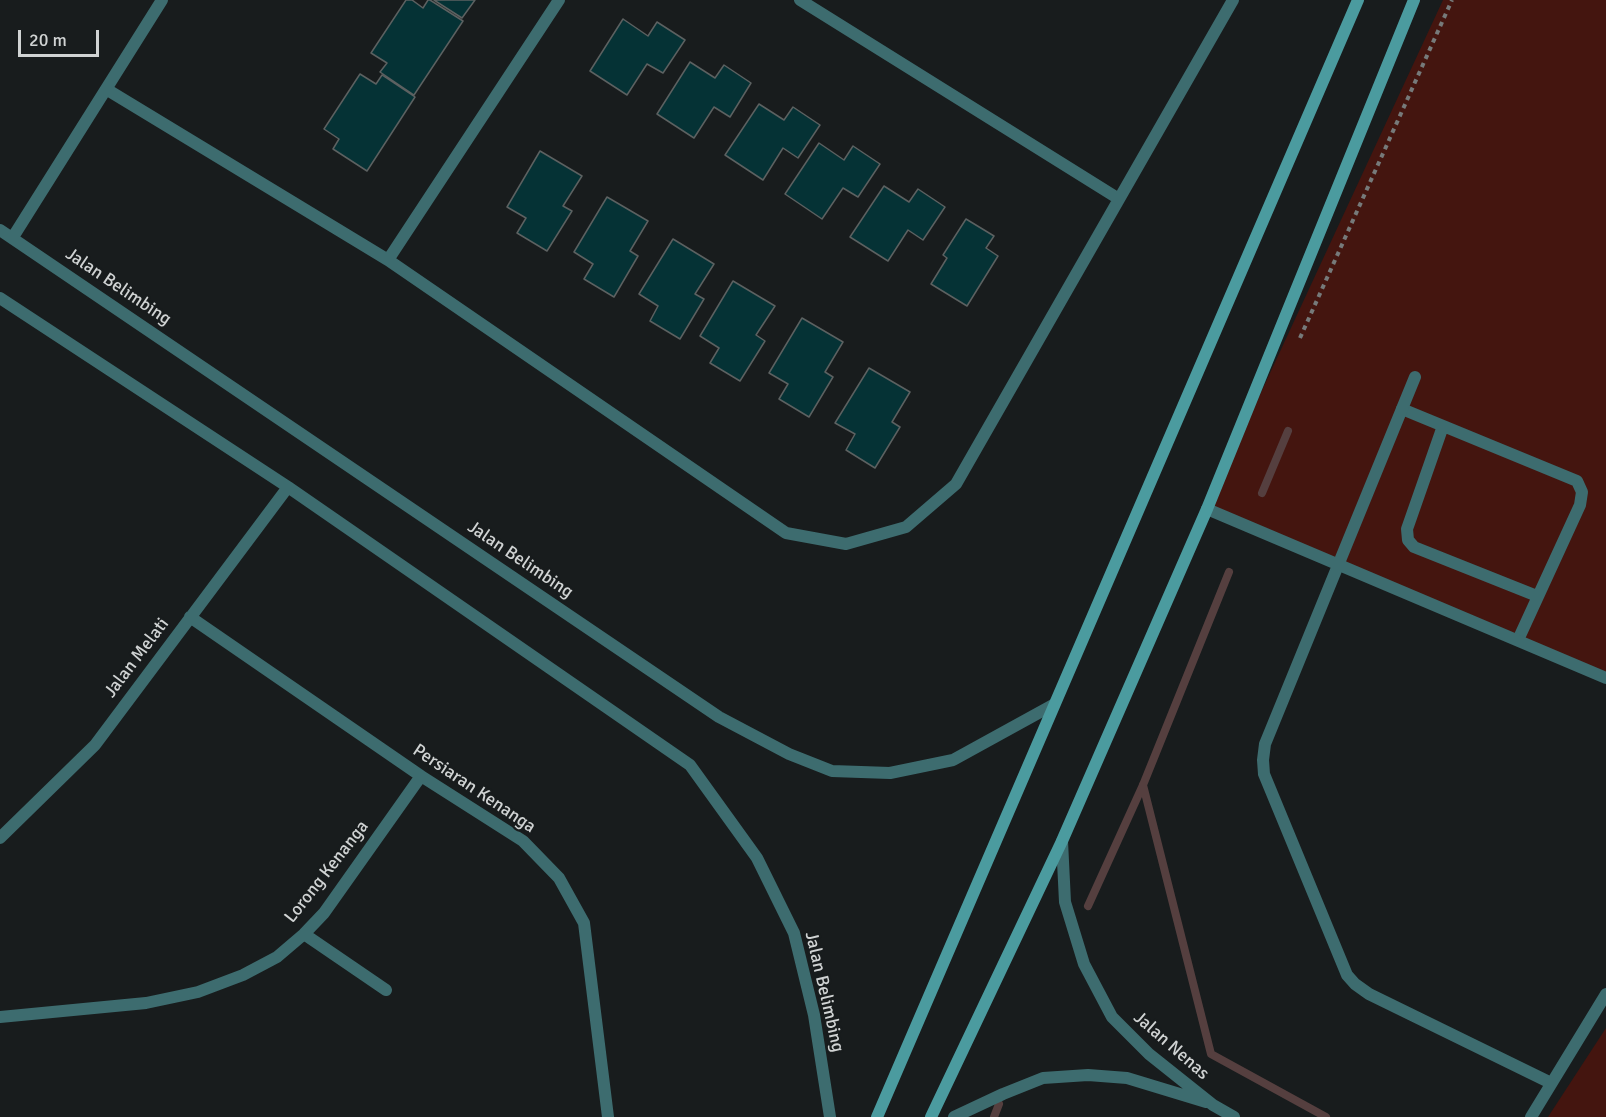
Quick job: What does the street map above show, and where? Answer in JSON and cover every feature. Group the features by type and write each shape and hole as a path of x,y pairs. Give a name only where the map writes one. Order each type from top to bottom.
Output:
{"main road":[{"path":"877,1117 1358,0"},
{"path":"931,1117 1062,841 1207,509 1414,0"}],"street":[{"path":"13,237 162,0"},
{"path":"388,260 559,0"},
{"path":"800,0 1119,199"},
{"path":"106,88 388,260 786,533 846,544 906,528 956,484 1233,0"},
{"name":"Jalan Belimbing","path":"0,230 719,717 789,753 832,771 890,773 954,760 1053,705"},
{"name":"Jalan Belimbing","path":"0,298 288,487 690,765 757,858 794,933 814,1015 830,1117"},
{"path":"1415,377 1265,744 1264,774 1347,975 1355,984 1369,994 1551,1083"},
{"path":"1402,410 1577,481 1582,492 1580,505 1518,640"},
{"path":"1443,426 1407,529 1408,540 1414,548 1538,596"},
{"name":"Jalan Melati","path":"0,838 95,745 288,487"},
{"path":"1207,509 1606,678"},
{"name":"Persiaran Kenanga","path":"190,617 421,776 523,841 558,878 584,923 608,1117"},
{"name":"Lorong Kenanga","path":"0,1017 146,1003 198,992 243,975 277,957 324,913 421,776"},
{"name":"Jalan Nenas","path":"1062,841 1065,902 1084,964 1112,1017 1149,1054 1213,1105 1234,1117"},
{"path":"304,934 386,990"},
{"path":"1530,1117 1606,994"},
{"name":"Jalan Nenas","path":"954,1117 1043,1078 1088,1075 1127,1077 1213,1105"}],"path":[{"path":"1298,344 1452,0"}],"shaded area":[{"path":"1443,0 1606,0 1606,678 1207,509"},
{"path":"1606,1028 1606,1117 1548,1117"}],"building":[{"path":"406,0 412,0 423,8 430,0 463,21 414,95 380,72 387,63 371,53"},
{"path":"434,0 475,0 462,18"},
{"path":"623,19 648,36 657,22 685,40 663,73 647,64 627,95 590,71"},
{"path":"690,62 715,78 724,65 751,83 730,117 714,107 694,138 657,114"},
{"path":"360,74 376,84 382,75 415,97 367,171 333,149 339,139 324,129"},
{"path":"759,104 784,120 793,107 820,125 798,158 783,148 763,180 725,155"},
{"path":"819,143 844,160 853,146 880,164 858,197 843,188 822,219 785,194"},
{"path":"540,151 582,176 563,206 572,211 547,251 517,233 526,218 507,207"},
{"path":"884,186 909,202 918,189 945,207 923,240 908,230 888,261 850,237"},
{"path":"607,197 648,221 630,251 638,256 614,297 584,279 593,264 574,252"},
{"path":"966,219 994,236 986,248 998,256 967,306 931,284 947,258 943,255"},
{"path":"673,239 714,264 695,294 704,299 680,339 650,321 658,306 639,294"},
{"path":"733,281 775,306 756,335 765,341 740,381 710,363 719,348 700,336"},
{"path":"802,318 843,342 825,372 833,377 809,417 779,399 788,384 769,373"},
{"path":"869,368 910,392 892,422 900,427 875,468 846,450 855,434 835,423"}],"waterway":[{"path":"1262,493 1288,431"},
{"path":"1088,906 1143,785 1229,572"},
{"path":"1143,785 1211,1054 1326,1117"},
{"path":"994,1117 999,1104"}]}
